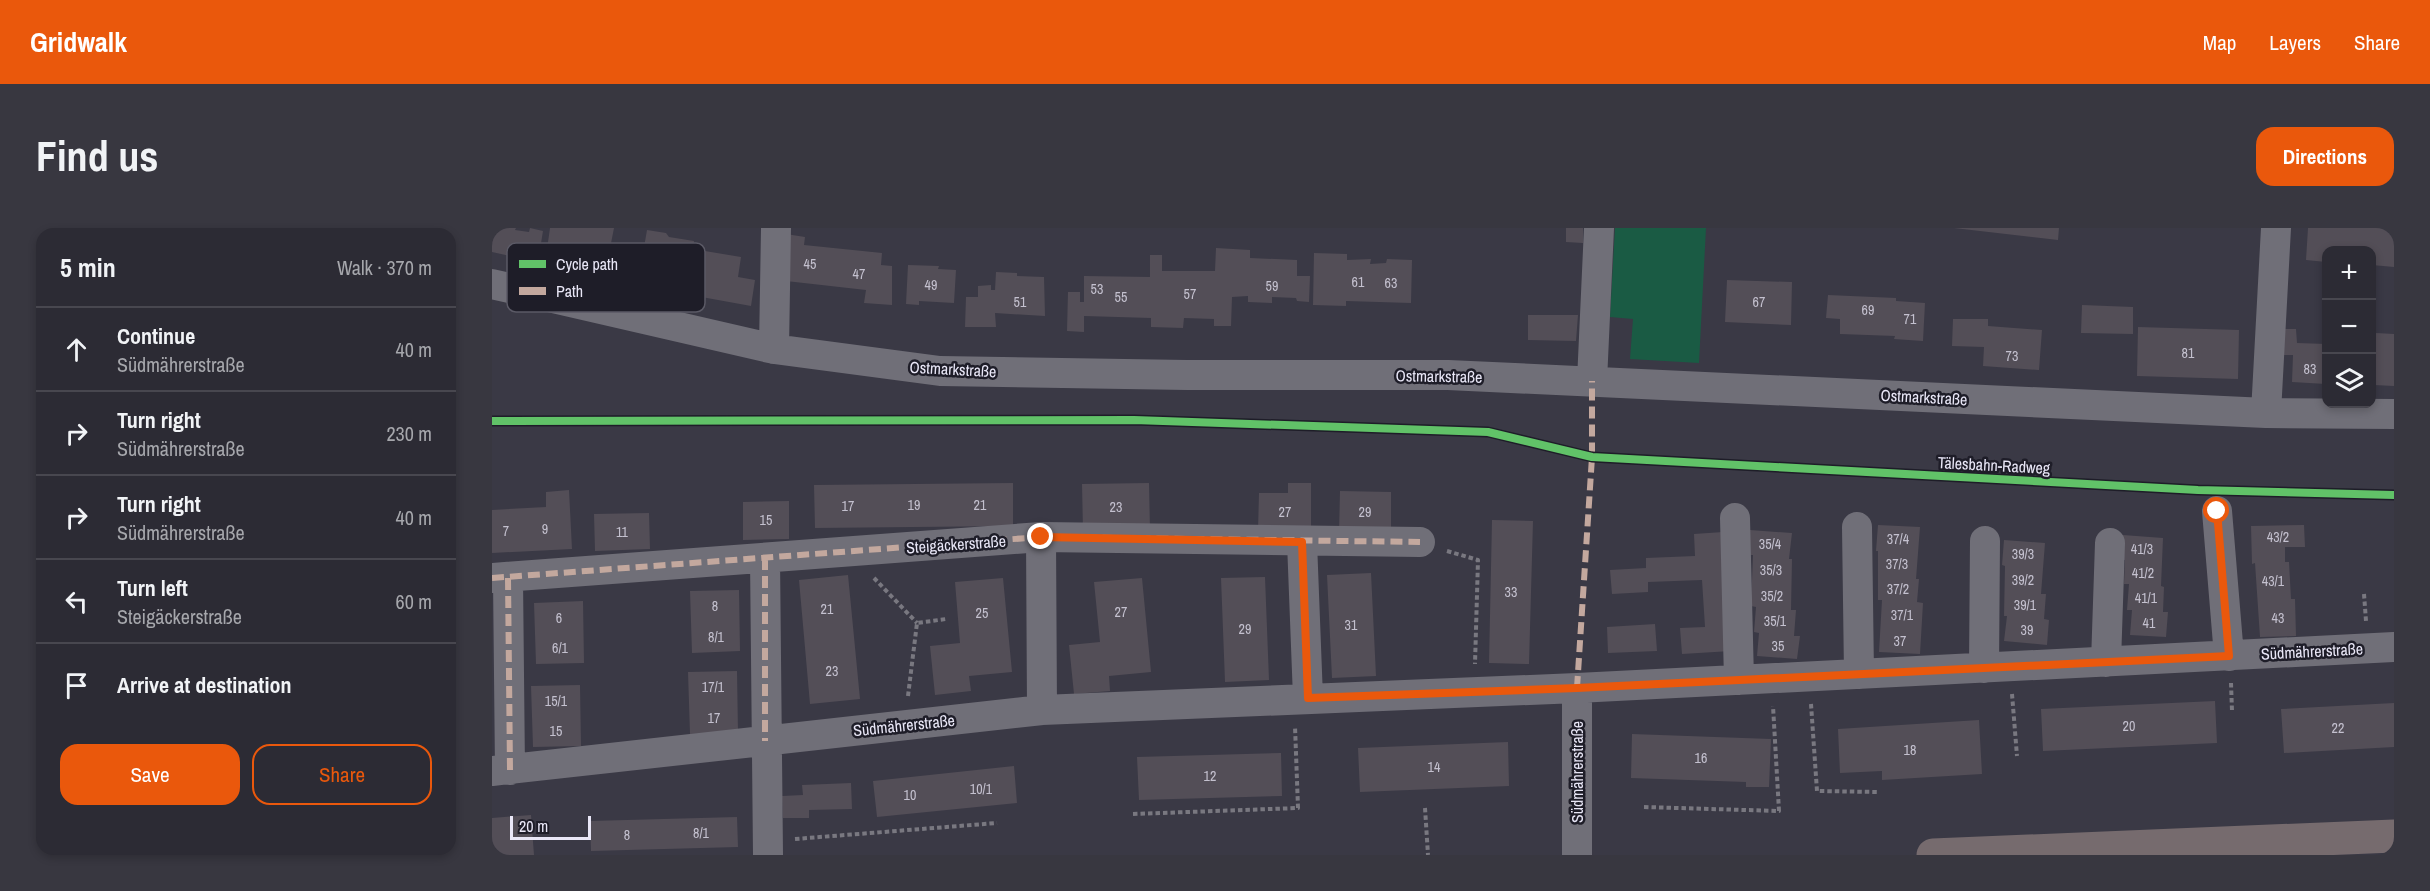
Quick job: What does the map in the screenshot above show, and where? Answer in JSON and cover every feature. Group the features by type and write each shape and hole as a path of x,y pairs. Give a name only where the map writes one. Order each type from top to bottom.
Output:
{"main road":[{"path":"1933,855 2394,836"}],"street":[{"path":"774,349 776,228"},
{"path":"1592,381 1599,228"},
{"path":"2266,413 2276,228"},
{"name":"Ostmarkstraße","path":"492,284 507,287"},
{"name":"Ostmarkstraße","path":"613,312 774,349 940,371 1187,375 1448,375 2266,413 2394,414"},
{"path":"2217,511 2229,656"},
{"path":"1735,518 1739,680"},
{"path":"1857,528 1859,674"},
{"path":"1041,537 1042,710"},
{"name":"Steigäckerstraße","path":"500,578 1041,537 1420,542"},
{"path":"1985,541 1997,667"},
{"path":"1301,698 1302,542"},
{"path":"2106,662 2110,543"},
{"path":"765,558 765,741 768,848"},
{"name":"Südmährerstraße","path":"500,578 501,771 1042,710 1771,679 2394,647"},
{"name":"Südmährerstraße","path":"1577,688 1577,855"}],"path":[{"path":"848,552 917,623"},
{"path":"1474,692 1478,560"},
{"path":"917,623 946,619"},
{"path":"908,696 917,623"},
{"path":"1997,667 2017,756"},
{"path":"1809,676 1817,791 1879,792"},
{"path":"1644,807 1779,811 1771,679"},
{"path":"1133,814 1298,808 1301,698"},
{"path":"1425,808 1428,855"},
{"path":"768,848 997,823"}],"green space":[{"path":"1615,228 1706,228 1699,363 1630,359 1633,319 1610,317"}],"building":[{"path":"492,228 516,228 515,230 529,232 530,228 543,231 541,243 507,243 507,255 492,252"},
{"path":"550,228 614,228 611,243 548,243"},
{"path":"1566,228 1583,228 1583,243 1566,242"},
{"path":"1954,228 2059,228 2058,240"},
{"path":"2308,228 2394,228 2394,267 2376,265 2376,246 2322,246 2322,262 2306,260"},
{"path":"647,230 666,233 669,237 694,241 694,243 645,243"},
{"path":"786,234 805,237 804,245 882,253 881,265 892,266 892,305 864,303 866,290 786,281"},
{"path":"1216,248 1250,250 1250,258 1297,260 1297,276 1310,276 1309,302 1297,301 1296,298 1272,297 1272,303 1248,302 1248,296 1232,297 1231,326 1214,326 1214,319 1184,318 1183,328 1151,327 1151,318 1084,316 1084,332 1067,331 1068,292 1080,292 1080,302 1084,302 1084,276 1150,277 1150,255 1162,255 1162,271 1215,271"},
{"path":"705,251 741,257 738,277 755,280 751,306 705,298"},
{"path":"1314,253 1347,254 1347,260 1371,259 1370,264 1386,263 1387,259 1412,260 1411,303 1346,301 1346,306 1313,305"},
{"path":"908,265 939,266 938,269 956,270 954,303 919,301 919,305 906,304"},
{"path":"996,272 1017,273 1017,276 1044,277 1045,316 995,313 996,327 965,327 966,297 978,297 978,286 991,285 991,290 995,290"},
{"path":"1727,280 1792,282 1791,325 1725,322"},
{"path":"1828,295 1896,298 1896,301 1925,303 1923,341 1894,339 1895,336 1840,334 1840,319 1826,318"},
{"path":"2082,305 2133,307 2133,334 2081,333"},
{"path":"1528,315 1578,315 1576,341 1528,340"},
{"path":"1953,319 1988,319 1988,326 2042,330 2039,370 1983,366 1984,347 1952,346"},
{"path":"2138,327 2239,330 2238,379 2137,376"},
{"path":"2282,329 2296,329 2297,343 2322,344 2322,384 2292,382 2293,355 2283,355"},
{"path":"2376,333 2394,334 2394,386 2376,385"},
{"path":"1013,483 1013,526 815,528 814,485"},
{"path":"1149,483 1150,530 1083,531 1082,484"},
{"path":"1288,483 1311,483 1311,531 1258,531 1259,493 1288,493"},
{"path":"569,490 572,549 492,553 492,510 546,507 546,492"},
{"path":"1340,491 1391,492 1391,534 1339,533"},
{"path":"789,501 789,539 743,540 743,502"},
{"path":"649,513 650,549 595,551 594,514"},
{"path":"1492,520 1533,521 1529,664 1489,663"},
{"path":"1878,525 1920,527 1916,579 1919,579 1917,602 1923,603 1920,654 1879,652 1882,600 1878,600 1878,551 1876,551"},
{"path":"2304,525 2305,547 2285,547 2285,562 2289,562 2291,599 2295,599 2296,636 2260,637 2255,563 2252,564 2251,526"},
{"path":"1750,530 1792,533 1789,559 1792,559 1791,610 1796,610 1794,636 1800,636 1797,659 1757,656 1759,633 1754,632 1756,607 1751,606 1753,555 1748,555"},
{"path":"1723,532 1731,651 1682,654 1680,628 1705,627 1702,580 1648,582 1648,592 1612,594 1610,570 1646,568 1646,558 1695,556 1694,534"},
{"path":"2123,535 2163,538 2161,586 2164,587 2163,612 2168,612 2166,637 2130,635 2132,610 2127,610 2129,584 2124,584"},
{"path":"2004,540 2045,543 2041,594 2046,594 2044,619 2049,620 2047,645 2004,641 2007,616 2004,616 2005,566 2002,565"},
{"path":"1371,573 1376,676 1332,678 1327,575"},
{"path":"848,575 860,699 810,704 799,580"},
{"path":"1265,577 1269,680 1225,682 1221,578"},
{"path":"1003,578 1012,672 969,676 971,691 935,695 930,646 960,643 955,582"},
{"path":"1142,578 1151,672 1109,676 1110,691 1074,694 1069,645 1100,642 1094,582"},
{"path":"739,590 740,651 692,653 690,591"},
{"path":"583,601 584,663 536,664 534,603"},
{"path":"1655,624 1657,651 1608,653 1607,627"},
{"path":"737,671 738,733 690,734 688,672"},
{"path":"580,685 581,746 533,747 531,686"},
{"path":"2215,701 2217,743 2043,751 2041,709"},
{"path":"2394,703 2394,747 2284,753 2281,709"},
{"path":"1979,720 1982,774 1882,780 1882,771 1840,773 1838,729"},
{"path":"1632,734 1771,739 1769,787 1746,787 1746,782 1631,778"},
{"path":"1508,742 1509,786 1360,792 1358,748"},
{"path":"1281,753 1282,796 1139,800 1137,757"},
{"path":"1014,766 1017,803 877,817 873,781"},
{"path":"851,783 852,809 809,810 809,818 783,818 782,796 803,795 802,785"},
{"path":"531,815 534,855 492,855 492,818"},
{"path":"737,817 738,847 591,851 590,821"}],"marked path":[{"path":"1577,688 1592,457 1592,381"},
{"path":"492,578 1041,537 1420,542"},
{"path":"765,558 765,741"},
{"path":"508,578 510,770"}],"cycle path":[{"name":"Tälesbahn-Radweg","path":"492,421 1134,420 1488,432 1592,457 2198,490 2394,495"}],"route":[{"path":"1041,537 1302,542 1308,698 1577,688 2229,656 2217,511"}]}
